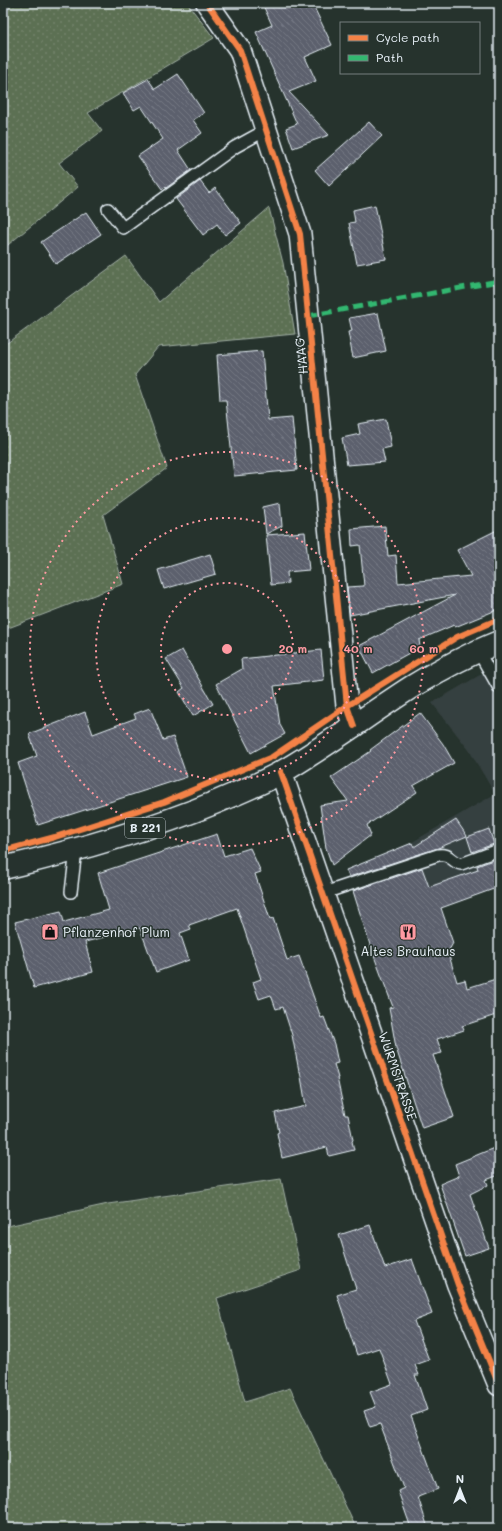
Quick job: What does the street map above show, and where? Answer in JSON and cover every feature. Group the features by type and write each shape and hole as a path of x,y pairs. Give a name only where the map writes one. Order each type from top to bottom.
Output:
{"main road":[{"name":"B 221","path":"3,868 76,850 133,832 199,809 249,788 281,772 354,726 413,686 448,666 499,642"}],"street":[{"name":"HAAG","path":"207,3 240,50 300,234 347,706 354,726"},
{"name":"WURMSTRASSE","path":"281,772 458,1285 499,1385"}],"lane":[{"path":"108,209 123,228 235,148 266,130"},
{"path":"478,651 499,688"},
{"path":"70,892 76,850"},
{"path":"324,893 438,855 446,855 458,864 461,864 499,850"}],"shaded area":[{"path":"499,667 499,887 448,905 423,884 409,844 495,794 469,750 432,703 485,672"}],"green space":[{"path":"3,3 187,3 214,38 88,113 102,131 59,163 78,187 3,249"},
{"path":"269,208 283,263 295,334 158,347 135,375 167,468 103,515 123,584 3,630 3,346 126,256 159,302"},
{"path":"281,1179 301,1270 217,1298 245,1402 290,1388 356,1528 3,1528 3,1227 108,1204"}],"building":[{"path":"262,3 312,3 332,45 305,57 316,81 289,92 329,135 293,148 286,128 297,124 256,32 272,25"},
{"path":"178,74 204,113 193,120 202,133 178,150 191,170 166,188 165,187 162,189 138,156 163,139 141,106 134,110 123,93 148,79 155,89"},
{"path":"369,122 382,136 329,186 315,170"},
{"path":"200,181 209,193 215,188 241,223 225,235 217,224 203,235 176,199"},
{"path":"375,205 386,259 357,264 349,223 355,222 353,210"},
{"path":"86,212 101,234 56,264 41,242"},
{"path":"378,313 386,351 353,358 348,332 352,331 349,318"},
{"path":"262,351 268,420 292,418 297,470 234,476 226,400 220,400 217,355"},
{"path":"386,419 391,447 382,449 385,462 347,465 342,438 360,434 358,424"},
{"path":"280,503 282,526 266,534 263,507"},
{"path":"385,526 388,556 396,555 398,583 471,576 457,550 499,529 499,609 455,627 454,625 419,640 420,647 373,673 359,646 455,595 350,615 347,587 364,586 360,545 352,546 351,529"},
{"path":"305,532 309,570 287,572 288,583 271,585 266,535"},
{"path":"210,554 216,574 164,589 158,570"},
{"path":"182,650 213,704 193,716 179,692 184,688 166,659"},
{"path":"321,650 324,680 274,686 280,725 285,734 251,753 216,684 242,669 241,659"},
{"path":"150,708 163,740 173,737 187,777 38,825 18,763 37,756 29,734 85,712 93,734 136,718 134,714"},
{"path":"420,713 443,744 454,763 413,786 417,792 367,825 371,835 332,865 326,848 320,805 348,801 331,778 371,751 370,750"},
{"path":"456,820 467,836 438,848 349,877 346,870 412,843 414,847"},
{"path":"489,829 494,844 472,852 467,837"},
{"path":"217,834 224,856 250,848 261,872 255,874 270,919 273,918 287,960 299,956 321,1018 324,1017 334,1044 338,1063 334,1064 345,1115 348,1115 354,1150 329,1156 327,1147 282,1158 275,1113 306,1106 300,1071 292,1035 283,1007 276,1009 271,995 259,999 253,982 261,979 237,908 189,925 191,929 180,933 189,960 156,972 140,928 85,942 93,972 34,988 15,922 61,911 64,922 109,910 98,873"},
{"path":"498,858 499,887 441,908 453,943 448,952 457,982 465,980 467,988 499,978 499,1014 462,1026 464,1030 437,1039 442,1053 433,1055 454,1117 422,1128 396,1048 389,1008 393,1007 371,948 353,891 422,868 429,887 478,870 477,866"},
{"path":"499,1146 499,1175 486,1180 488,1185 470,1194 489,1248 465,1256 440,1184 459,1176 455,1164"},
{"path":"370,1225 385,1268 412,1259 432,1314 414,1321 429,1360 415,1365 419,1375 415,1375 427,1410 411,1416 438,1489 418,1497 428,1528 411,1528 398,1491 404,1488 380,1424 370,1427 364,1411 376,1407 370,1392 392,1384 379,1348 357,1355 337,1295 356,1289 339,1235"}],"marked path":[{"path":"308,316 499,281"}],"cycle path":[{"path":"207,3 240,50 300,234 347,706 354,726"},
{"path":"3,851 55,837 164,802 272,757 347,706 457,637 499,619"},
{"path":"281,772 458,1285 499,1385"}],"place":[{"name":"Pflanzenhof Plum","path":"50,932"},
{"name":"Altes Brauhaus","path":"408,932"}]}
